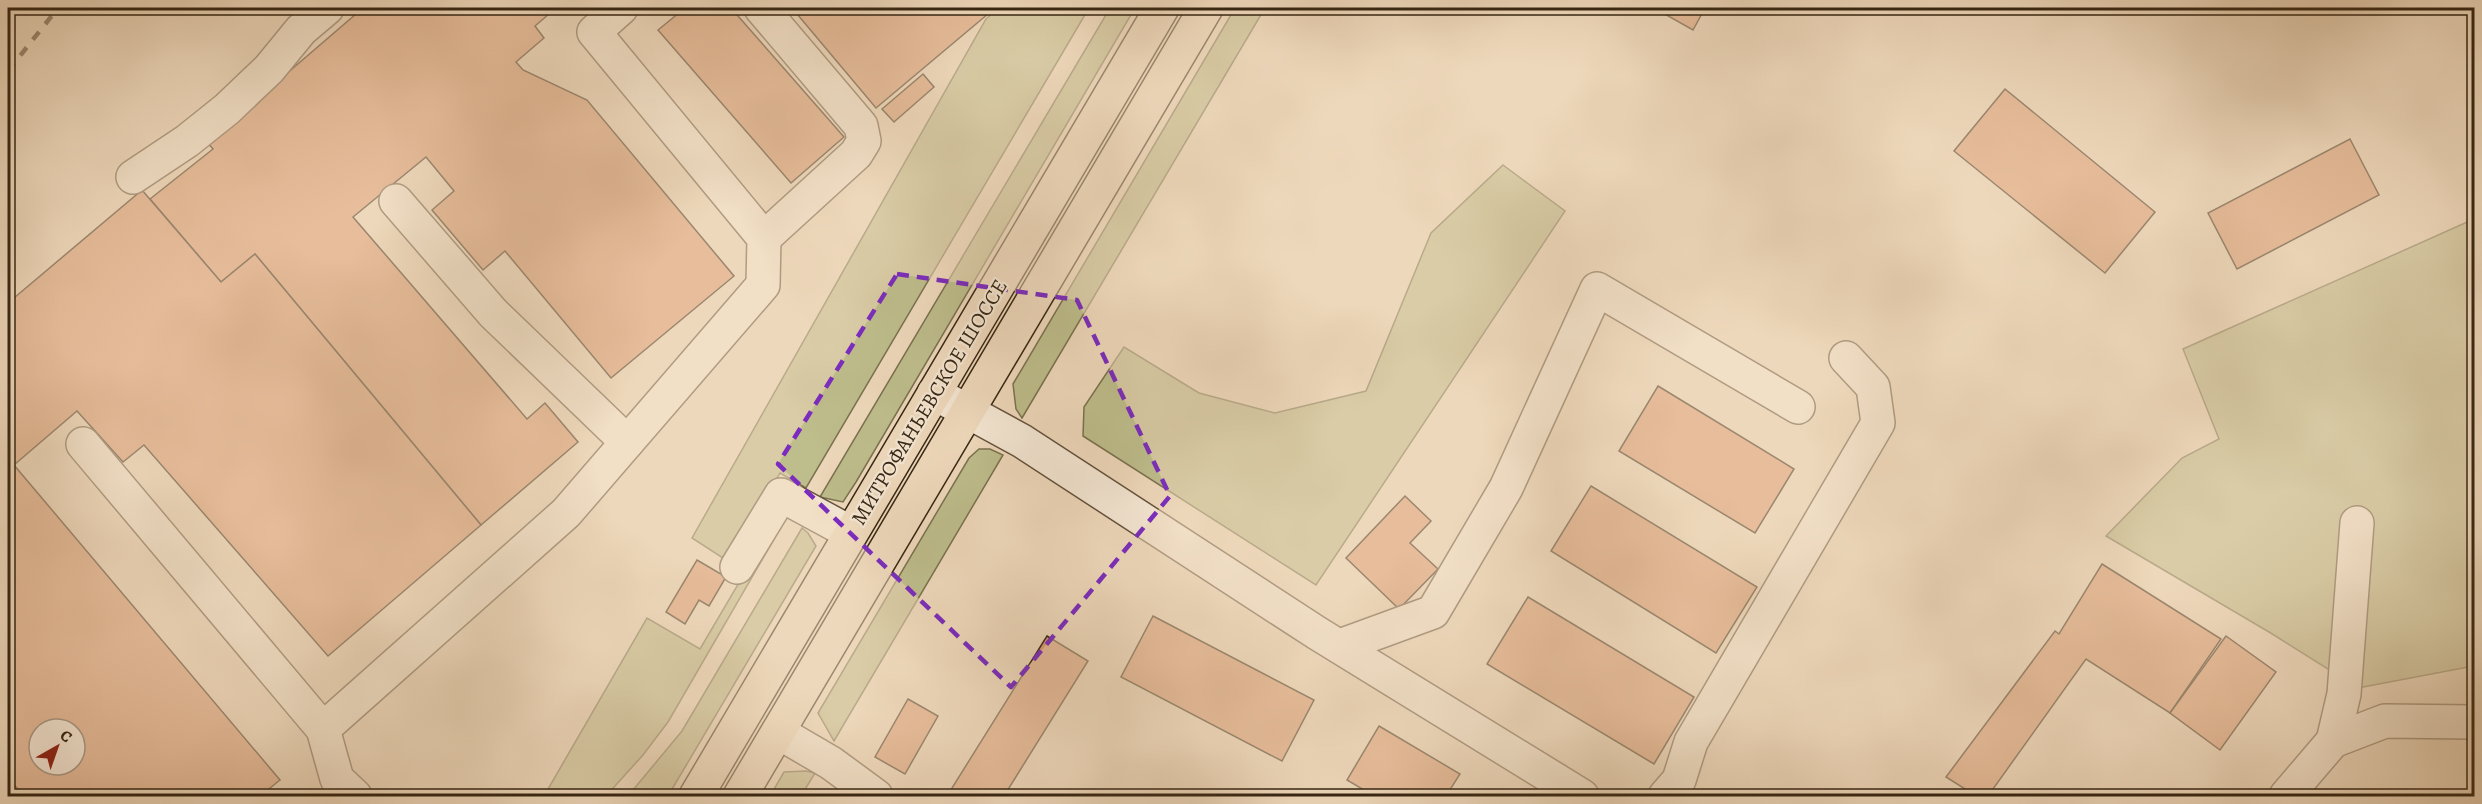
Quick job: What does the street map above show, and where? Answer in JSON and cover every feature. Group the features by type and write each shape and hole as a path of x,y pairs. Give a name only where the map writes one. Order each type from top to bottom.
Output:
{"main road":[{"name":"МИТРОФАНЬЕВСКОЕ ШОССЕ","path":"696,796 1162,8"},
{"name":"МИТРОФАНЬЕВСКОЕ ШОССЕ","path":"740,796 1206,8"}],"street":[{"path":"133,177 187,141 226,109 269,69 301,30 327,8"},
{"path":"323,729 566,513 763,285 764,238 594,32 621,8"},
{"path":"761,8 861,126 864,141 856,154 764,238"},
{"path":"396,201 493,313 627,442"},
{"path":"1340,646 1433,612 1506,488 1597,289 1798,407"},
{"path":"1665,796 1679,780 1691,742 1878,423 1872,387 1846,358"},
{"path":"934,393 1022,441 1340,646 1581,796"},
{"path":"83,444 323,729 337,791"},
{"path":"737,567 781,495 851,533"},
{"path":"2286,796 2333,741 2344,694 2357,523"},
{"path":"2333,741 2385,721 2475,722"},
{"path":"778,732 831,763 876,796"}],"highlighted area":[{"path":"897,274 1077,300 1170,496 1011,687 778,464"}],"shaded area":[{"path":"999,8 1089,8 806,488 780,473 729,562 692,538 986,19"},
{"path":"1110,8 1135,8 856,482 843,502 820,497"},
{"path":"1235,8 1265,8 1022,418 1016,409 1013,384"},
{"path":"1503,165 1565,211 1316,585 1083,436 1084,407 1124,347 1199,393 1275,413 1366,391 1431,233"},
{"path":"2474,219 2474,666 2358,688 2269,632 2106,536 2182,458 2219,439 2183,349"},
{"path":"979,449 990,449 1003,455 834,741 818,713 969,458"},
{"path":"773,525 780,529 668,722 643,755 606,796 544,796 647,618 700,649"},
{"path":"802,528 816,546 668,796 628,796 682,731"},
{"path":"784,772 815,773 801,796 770,796"}],"building":[{"path":"363,8 556,8 535,26 544,38 516,62 523,70 587,100 734,276 611,378 505,251 483,270 432,210 454,191 426,157 353,217 527,419 545,403 578,442 481,525 255,254 221,282 150,199 213,149 207,142"},
{"path":"685,8 731,8 844,137 791,183 658,30"},
{"path":"792,8 995,8 876,108"},
{"path":"1654,8 1705,8 1693,30"},
{"path":"923,74 934,87 894,122 882,109"},
{"path":"2005,89 2155,212 2105,273 1954,151"},
{"path":"2350,139 2379,195 2237,269 2208,213"},
{"path":"142,190 221,282 255,254 481,525 328,656 144,445 123,462 77,411 14,465 280,780 260,796 24,796 8,778 8,303"},
{"path":"1658,386 1794,469 1755,533 1619,451"},
{"path":"1591,486 1757,587 1716,653 1551,551"},
{"path":"1405,496 1431,521 1410,543 1438,569 1399,609 1346,558"},
{"path":"697,560 726,577 709,606 699,600 685,624 666,612"},
{"path":"2102,564 2221,639 2170,713 2086,659 1988,796 1976,796 1946,777 2055,631 2059,634"},
{"path":"1528,597 1694,697 1654,764 1487,664"},
{"path":"1153,616 1314,700 1282,761 1121,677"},
{"path":"1047,636 1088,661 1004,796 947,796"},
{"path":"2226,636 2276,672 2220,750 2170,713"},
{"path":"908,699 938,716 905,774 875,757"},
{"path":"1379,726 1460,774 1446,796 1374,796 1347,780"}],"railway":[{"path":"8,71 58,8"}]}
